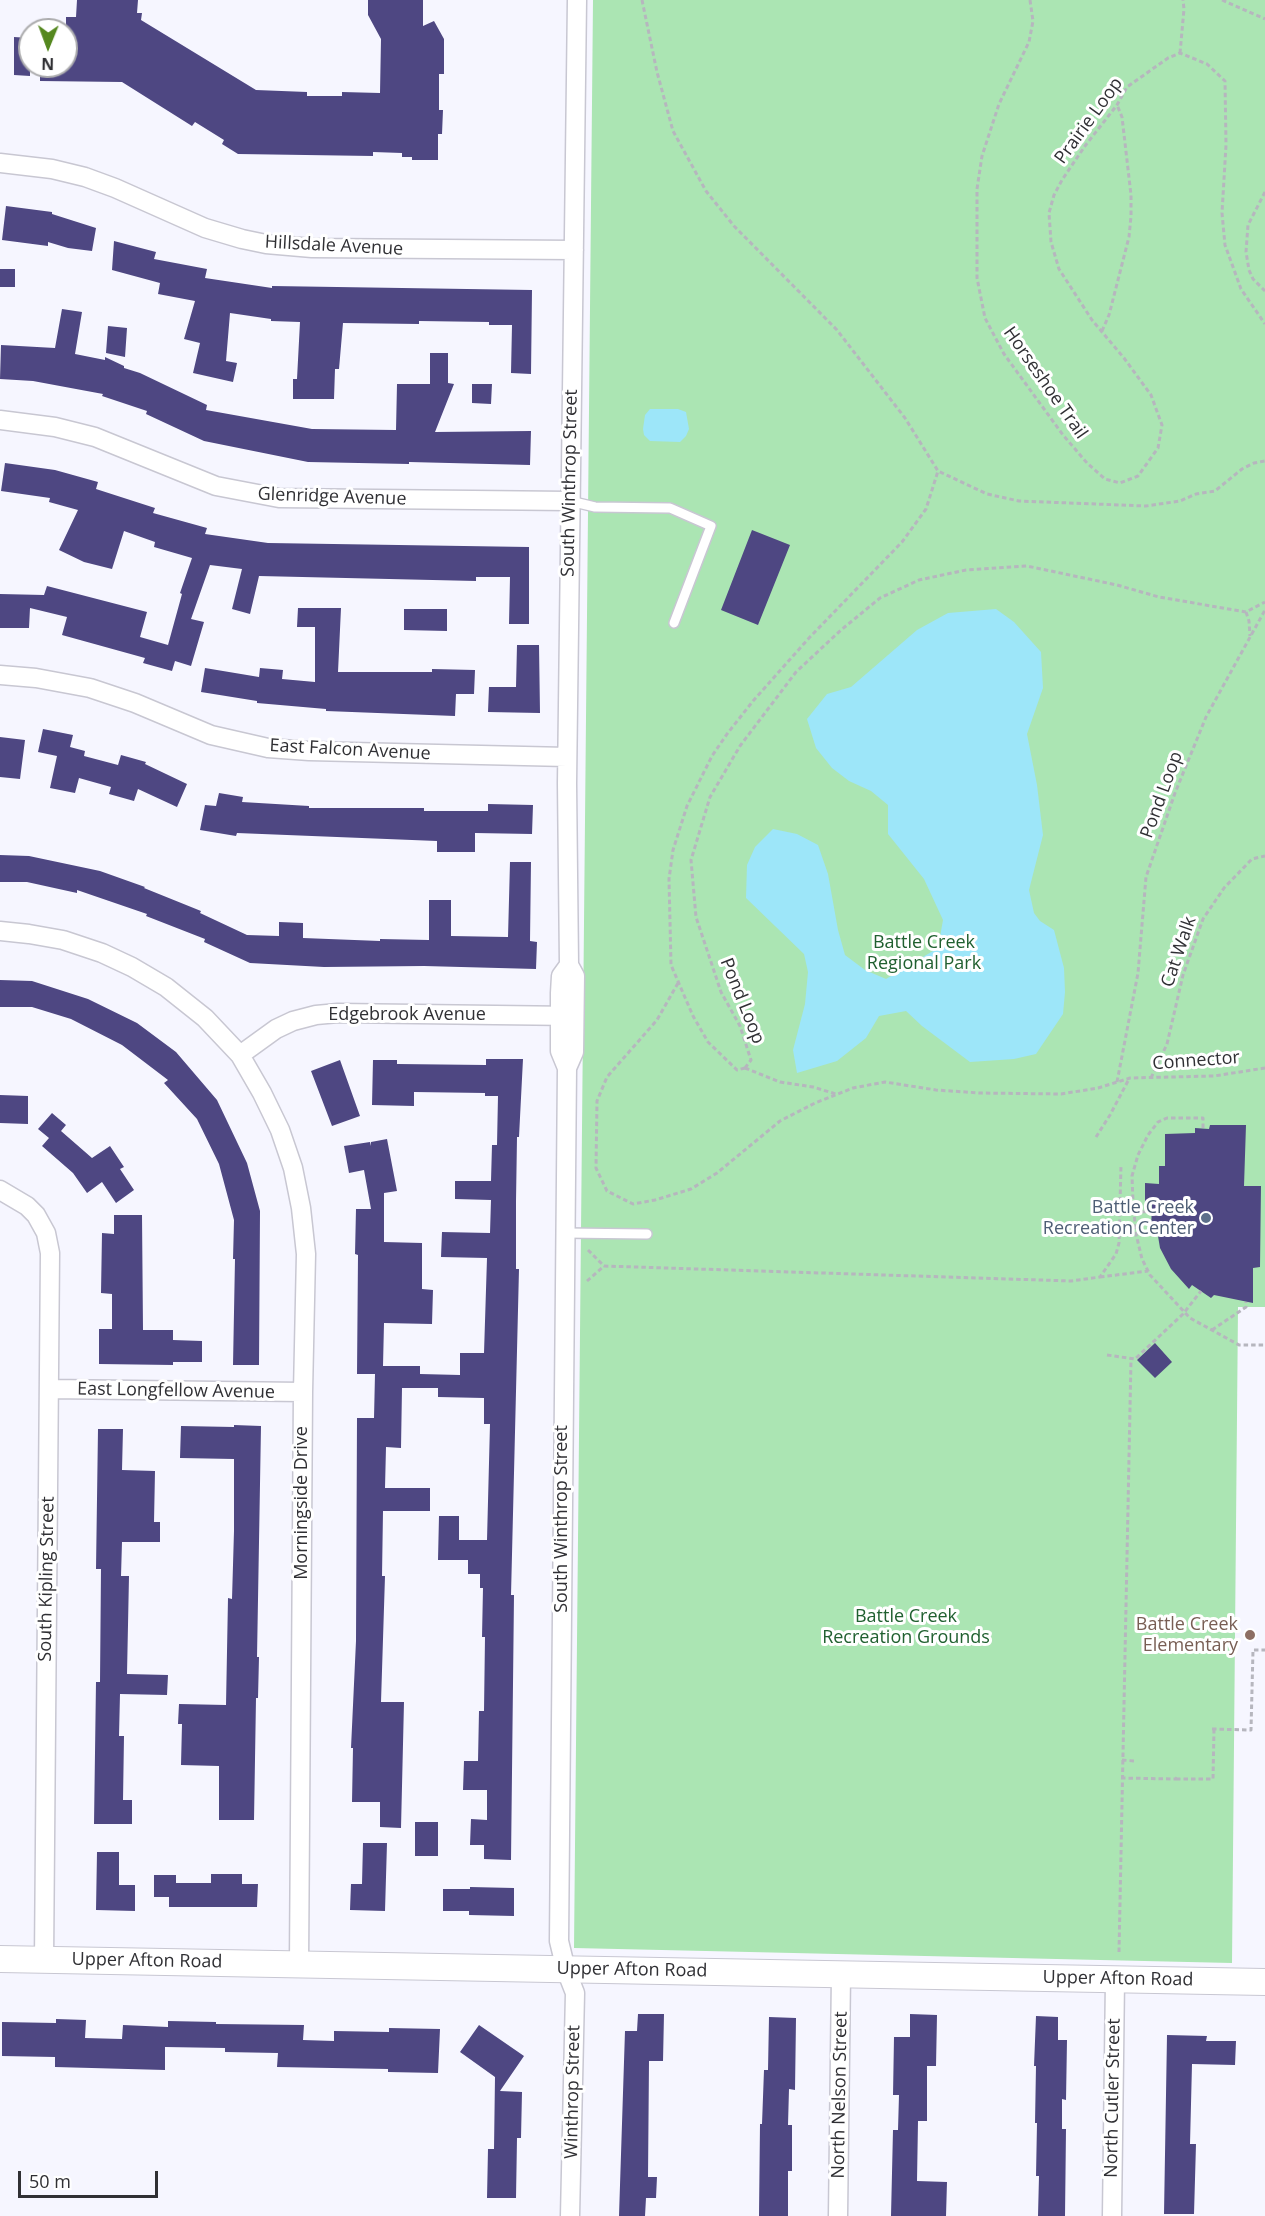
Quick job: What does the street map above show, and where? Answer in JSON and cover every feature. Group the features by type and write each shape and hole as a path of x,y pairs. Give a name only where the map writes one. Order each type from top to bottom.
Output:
{"street":[{"name":"South Winthrop Street","path":"566,1970 559,1941 567,1068 574,1052 567,1016 575,976 569,965 567,757 577,0"},
{"name":"Hillsdale Avenue","path":"0,163 36,166 78,175 115,188 205,228 266,244 312,248 574,250"},
{"name":"Glenridge Avenue","path":"0,420 56,427 95,437 216,486 279,498 569,501"},
{"name":"East Falcon Avenue","path":"0,675 36,678 90,688 135,703 211,735 268,748 567,757"},
{"path":"0,931 63,940 102,953 132,967 166,987 205,1018 240,1055"},
{"name":"Edgebrook Avenue","path":"240,1055 276,1029 292,1021 316,1015 338,1013 567,1016"},
{"name":"Morningside Drive","path":"240,1055 280,1130 293,1168 301,1208 306,1254 299,1964"},
{"name":"South Kipling Street","path":"0,1190 27,1206 36,1215 46,1233 50,1253 44,1959"},
{"name":"East Longfellow Avenue","path":"49,1389 303,1392"},
{"name":"Upper Afton Road","path":"0,1959 1265,1982"},
{"name":"Winthrop Street","path":"566,1970 575,1993 570,2216"},
{"name":"North Nelson Street","path":"838,2216 841,1974"},
{"name":"North Cutler Street","path":"1112,2216 1115,1979"}],"lane":[{"path":"569,501 595,507 670,508 711,526 674,623"},
{"path":"565,1233 647,1234"}],"path":[{"path":"642,0 657,72 673,131 706,191 734,226 837,330 904,418 938,471 987,494 1019,501 1146,506 1180,501 1197,494 1215,491 1242,469 1265,461"},
{"name":"Horseshoe Trail","path":"1030,0 1033,21 1029,42 999,104 982,156 977,189 977,278 984,318 1004,354 1063,435 1087,463 1105,479 1120,483"},
{"path":"1183,0 1184,18 1180,53 1207,64 1225,81 1226,145 1222,213 1225,245 1241,289 1265,324"},
{"path":"1222,0 1265,19"},
{"name":"Prairie Loop","path":"1120,483 1138,476 1158,448 1162,425 1151,395 1102,331 1059,269 1051,242 1049,213 1054,195 1062,180 1117,105 1127,87 1167,58 1180,53"},
{"path":"1102,331 1109,315 1129,237 1131,216 1131,195 1122,117 1117,105"},
{"path":"1265,192 1248,225 1246,235 1249,270 1253,279 1265,291"},
{"path":"745,1068 737,1070 708,1042 671,965 669,879 673,850 687,806 712,756 753,701 809,638 902,543 926,509 938,471"},
{"name":"Pond Loop","path":"837,1094 813,1087 780,1082 745,1068 751,1060 740,1026 721,992 696,917 691,861 710,797 740,746 796,672 880,598 919,580 966,570 1027,566 1117,585 1159,597 1246,612"},
{"path":"1250,638 1246,612 1265,602"},
{"name":"Pond Loop","path":"1118,1082 1138,974 1146,876 1175,793 1206,717 1265,610"},
{"name":"Cat Walk","path":"1151,1078 1167,1044 1183,975 1203,919 1224,888 1252,859 1265,856"},
{"path":"678,983 657,1020 607,1077 597,1101 596,1167 608,1191 633,1203 655,1200 691,1189 717,1173 780,1121 815,1103 853,1088 885,1082 936,1090 1061,1094 1118,1082"},
{"name":"Connector","path":"1118,1082 1130,1078 1214,1076 1265,1068"},
{"path":"1096,1137 1130,1078"},
{"path":"1203,1128 1203,1118 1167,1118 1158,1122 1148,1135 1138,1155 1132,1176 1136,1234 1142,1259 1148,1271 1184,1314 1239,1345 1265,1345"},
{"path":"1100,1276 1116,1254 1119,1243 1121,1165"},
{"path":"1104,1211 1152,1212"},
{"path":"588,1250 604,1266 1071,1281 1148,1271"},
{"path":"587,1281 604,1266"},
{"path":"1107,1355 1135,1359 1184,1314 1201,1291"},
{"path":"1212,1330 1246,1307 1246,1302"},
{"path":"1119,1953 1131,1359"},
{"path":"1121,1778 1213,1779 1213,1729 1251,1730 1252,1650 1265,1650"},
{"path":"1122,1760 1134,1761"}],"green space":[{"name":"Battle Creek Regional Park","path":"593,0 1265,0 1265,1307 1238,1307 1232,1963 574,1948"}],"water":[{"path":"650,409 678,409 686,412 689,429 686,436 680,442 650,441 644,435 643,429 645,415"},
{"path":"996,609 1014,622 1041,652 1043,688 1027,734 1037,785 1043,835 1029,890 1034,913 1040,921 1054,930 1064,968 1063,1014 1036,1054 1014,1059 970,1062 906,1011 879,1016 866,1038 837,1061 797,1073 793,1050 805,1004 808,972 804,954 746,898 747,865 755,847 773,829 797,834 818,845 828,874 845,955 865,970 886,979 938,948 943,920 924,879 888,834 888,805 871,791 849,781 832,768 816,748 807,719 827,694 851,687 917,630 948,613"}],"building":[{"path":"77,0 138,0 137,13 142,13 141,20 256,90 307,92 307,96 342,96 342,92 380,93 381,39 368,15 368,0 423,0 423,26 434,21 444,39 444,74 439,74 439,110 443,110 442,134 438,134 438,160 412,160 412,157 402,157 402,153 373,152 373,156 238,154 222,144 224,140 195,122 192,126 122,82 40,81 40,78 78,78 78,18 66,18 76,17"},
{"path":"14,37 18,37 18,75 14,75"},
{"path":"6,206 52,212 52,214 96,228 92,251 68,248 48,242 48,246 2,240"},
{"path":"114,241 156,252 154,259 207,269 205,278 272,288 272,286 532,290 531,374 511,373 512,325 489,325 489,322 419,321 419,324 343,323 339,369 335,369 334,399 293,399 293,379 297,379 300,322 271,321 271,319 230,313 226,361 237,363 233,382 193,373 200,343 184,339 195,301 158,294 160,283 112,270"},
{"path":"0,269 15,269 15,287 0,287"},
{"path":"62,309 82,312 75,354 105,360 105,357 124,368 140,373 207,405 206,410 312,429 396,430 397,384 430,384 430,353 448,353 448,383 454,384 435,432 531,431 530,465 308,462 204,441 146,414 147,411 102,396 103,394 33,381 0,379 1,345 55,348"},
{"path":"108,326 127,328 125,357 106,353"},
{"path":"472,384 492,384 491,404 472,403"},
{"path":"5,463 55,470 98,482 96,489 155,508 153,513 207,528 205,534 268,543 529,547 529,624 509,624 510,577 476,577 476,581 259,576 250,614 232,609 242,569 210,565 191,619 204,622 191,666 175,661 172,671 143,663 145,658 62,635 67,617 30,608 29,628 0,628 0,594 44,595 47,586 147,612 140,637 168,645 182,594 180,593 192,558 154,547 155,542 124,531 112,569 84,562 59,550 78,510 49,502 50,498 1,491"},
{"path":"752,530 790,545 758,625 721,610"},
{"path":"298,608 341,608 338,672 475,670 474,694 456,694 455,716 326,711 326,709 257,703 257,701 201,692 205,668 259,677 260,668 283,670 282,679 315,682 315,627 297,627"},
{"path":"404,609 447,609 447,631 404,630"},
{"path":"517,645 539,645 540,713 488,712 489,687 516,687"},
{"path":"43,729 73,735 70,747 85,751 84,756 118,765 121,755 146,762 145,764 187,784 177,807 138,789 134,801 109,794 111,787 79,778 75,793 50,788 57,756 38,752"},
{"path":"0,737 25,740 20,779 0,777"},
{"path":"219,793 243,797 242,802 309,806 309,808 424,808 424,811 488,811 488,804 533,805 532,834 475,833 475,852 437,852 437,841 237,833 236,836 200,830 205,805 216,806"},
{"path":"0,855 29,856 100,871 201,911 200,913 247,935 279,936 279,922 303,923 303,938 380,941 380,939 429,940 429,900 451,900 451,936 508,937 510,862 531,862 530,941 537,942 536,969 424,966 324,967 250,963 204,942 205,939 146,916 147,914 77,890 77,893 27,882 0,882"},
{"path":"0,980 32,981 88,999 137,1023 176,1052 217,1100 247,1163 260,1211 259,1365 233,1365 234,1220 219,1164 197,1119 164,1083 168,1080 122,1045 71,1019 32,1007 0,1007"},
{"path":"486,1059 523,1059 519,1137 517,1137 516,1201 516,1269 519,1269 511,1595 514,1595 511,1860 484,1859 484,1845 470,1845 471,1819 487,1820 487,1790 463,1790 464,1761 478,1761 479,1711 484,1711 485,1637 482,1637 483,1588 480,1588 480,1574 468,1574 468,1560 438,1560 439,1516 459,1516 459,1540 487,1540 490,1424 484,1424 484,1398 438,1397 438,1388 402,1388 401,1448 386,1447 385,1488 430,1488 430,1511 383,1511 382,1576 385,1576 381,1702 404,1702 401,1828 380,1827 380,1802 352,1802 353,1748 351,1748 356,1641 357,1418 374,1418 375,1374 357,1374 356,1209 371,1209 364,1170 349,1173 344,1146 370,1142 371,1146 371,1142 387,1139 397,1191 384,1193 384,1242 422,1243 422,1289 433,1290 432,1324 384,1323 383,1366 420,1366 420,1374 460,1375 460,1353 484,1353 487,1258 441,1257 442,1232 490,1233 491,1200 455,1199 455,1181 491,1181 492,1145 497,1145 498,1096 485,1096 485,1093 414,1092 414,1106 372,1105 373,1060 397,1060 397,1064 486,1065"},
{"path":"340,1060 360,1116 332,1126 311,1071"},
{"path":"0,1095 28,1096 28,1124 0,1123"},
{"path":"52,1113 66,1125 61,1131 92,1158 110,1146 124,1167 120,1169 134,1190 116,1203 102,1182 87,1193 73,1173 42,1146 49,1138 38,1129"},
{"name":"Battle Creek Recreation Center","path":"1210,1125 1246,1125 1244,1186 1261,1186 1260,1267 1253,1268 1253,1303 1214,1295 1211,1298 1192,1285 1189,1289 1171,1269 1160,1248 1157,1230 1151,1230 1152,1204 1145,1204 1145,1183 1159,1184 1159,1166 1165,1166 1165,1134 1195,1133 1195,1128 1209,1129"},
{"path":"114,1215 142,1215 143,1330 173,1330 173,1340 202,1341 202,1362 173,1362 173,1365 99,1364 99,1329 112,1329 112,1294 101,1293 102,1233 114,1234"},
{"path":"1155,1343 1172,1362 1155,1378 1137,1360"},
{"path":"234,1425 261,1426 257,1657 259,1657 254,1820 219,1820 219,1766 181,1765 182,1724 178,1724 179,1704 226,1705 228,1598 232,1599 234,1531 234,1459 180,1458 181,1426 234,1427"},
{"path":"98,1429 123,1429 122,1470 155,1471 154,1522 160,1522 160,1542 122,1542 121,1576 129,1576 127,1674 168,1675 167,1695 120,1694 119,1736 124,1736 123,1800 132,1800 132,1824 94,1824 96,1682 100,1682 101,1569 96,1569"},
{"path":"415,1822 438,1822 438,1856 415,1856"},
{"path":"363,1843 387,1843 385,1911 350,1910 351,1884 362,1884"},
{"path":"97,1852 119,1852 119,1885 135,1885 135,1911 96,1910"},
{"path":"211,1874 242,1874 242,1884 258,1884 257,1907 169,1907 169,1897 154,1897 154,1875 176,1875 176,1883 211,1883"},
{"path":"470,1887 514,1888 514,1916 469,1915 469,1911 443,1911 443,1889 470,1889"},
{"path":"638,2014 664,2014 663,2061 649,2061 648,2177 657,2177 656,2198 646,2198 645,2216 619,2216 625,2031 637,2031"},
{"path":"910,2014 937,2015 936,2066 927,2066 927,2121 918,2121 917,2181 947,2182 946,2216 891,2216 893,2130 898,2130 899,2095 893,2095 894,2037 910,2037"},
{"path":"1036,2016 1058,2017 1058,2040 1067,2040 1066,2100 1062,2099 1062,2129 1066,2129 1065,2216 1038,2216 1039,2176 1036,2176 1036,2066 1034,2066"},
{"path":"769,2017 796,2018 795,2090 789,2089 788,2125 792,2125 792,2171 788,2171 788,2216 759,2216 760,2124 762,2124 764,2070 768,2070"},
{"path":"56,2019 86,2020 85,2038 122,2039 123,2025 168,2027 168,2021 304,2025 303,2040 334,2041 334,2031 389,2032 389,2028 440,2029 438,2073 388,2072 388,2069 277,2067 278,2053 225,2052 225,2048 165,2047 165,2070 55,2067 55,2057 2,2056 2,2022 56,2023"},
{"path":"479,2025 524,2056 500,2091 522,2092 521,2138 517,2138 516,2198 487,2198 488,2149 494,2149 495,2077 460,2052"},
{"path":"1167,2035 1207,2036 1206,2041 1236,2041 1235,2065 1192,2064 1190,2144 1196,2144 1194,2214 1164,2214"}],"place":[{"name":"Battle Creek Recreation Center","path":"1206,1218"},
{"name":"Battle Creek Elementary","path":"1250,1635"}],"park label":[{"name":"Battle Creek Recreation Grounds","path":"906,1627"}]}
